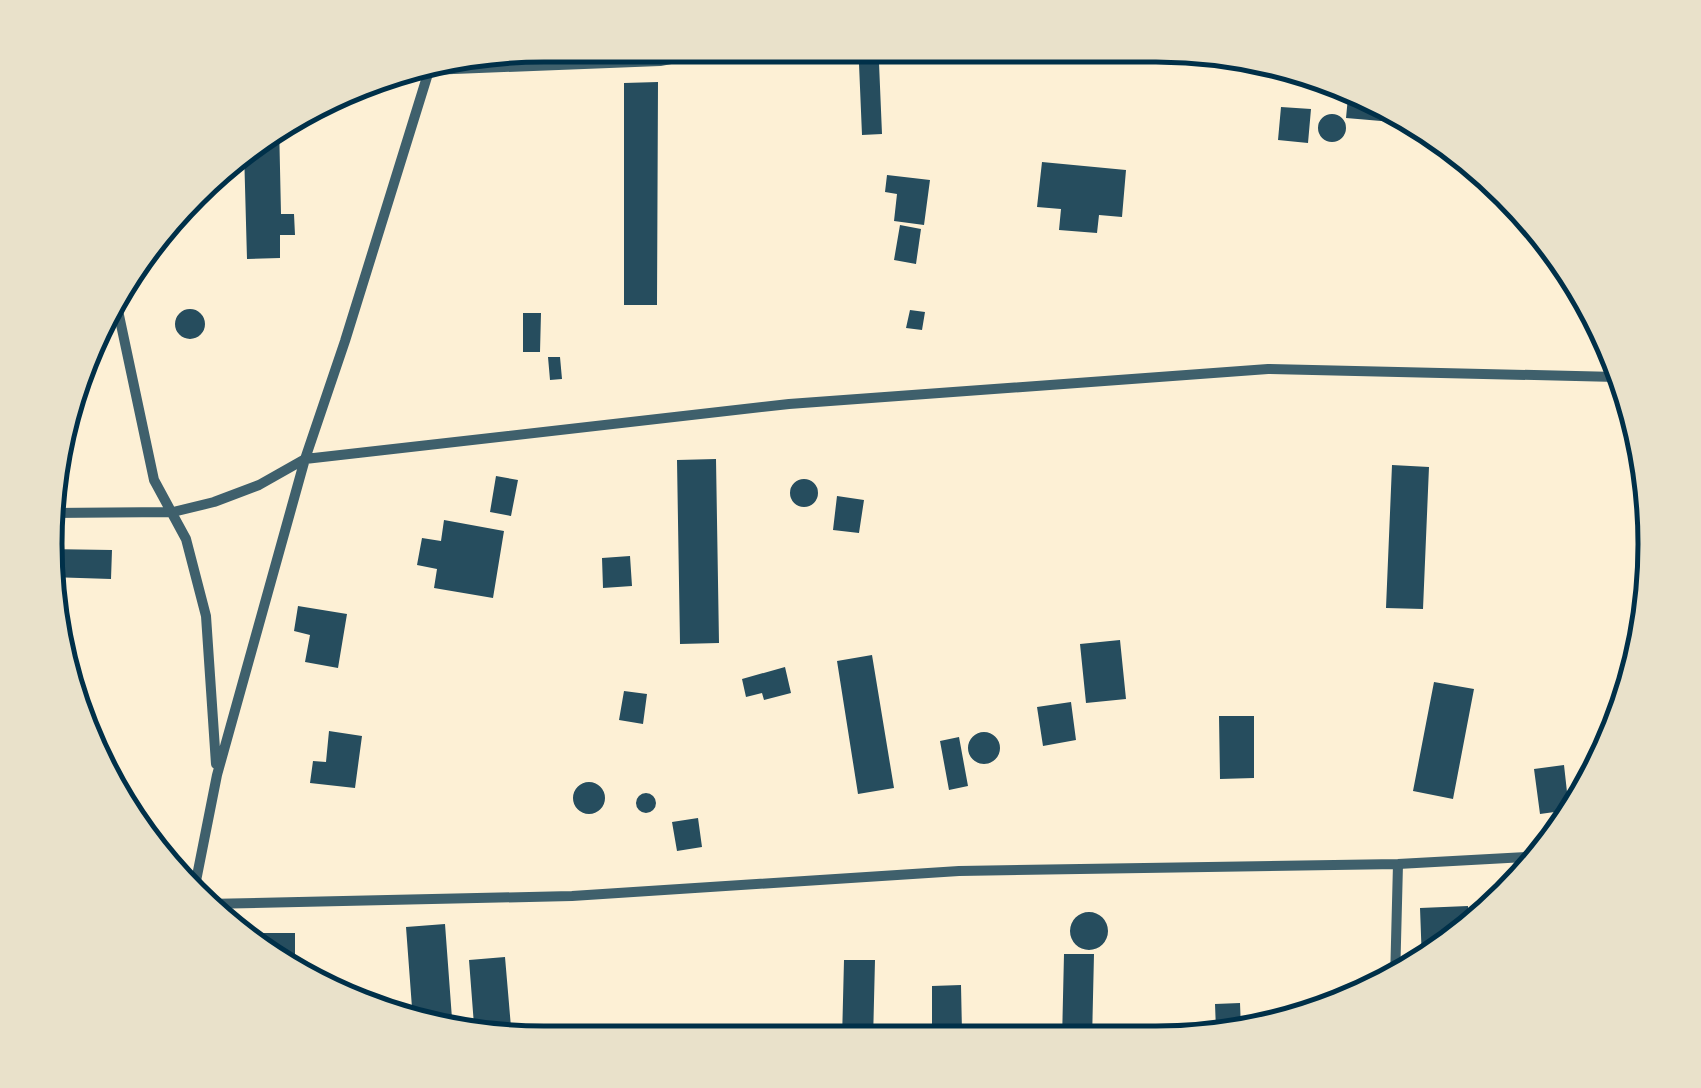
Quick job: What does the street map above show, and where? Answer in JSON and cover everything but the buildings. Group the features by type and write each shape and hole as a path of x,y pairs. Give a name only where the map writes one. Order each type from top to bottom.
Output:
{"street":[{"path":"501,65 622,62"},
{"path":"197,877 217,775 305,460 427,77"},
{"path":"119,317 154,480 186,539 206,616 217,775"},
{"path":"64,513 174,512 259,485 305,460 789,404 1268,369 1608,377"},
{"path":"224,904 572,896 960,872 1398,864 1522,857"},
{"path":"1395,963 1398,864"}]}
